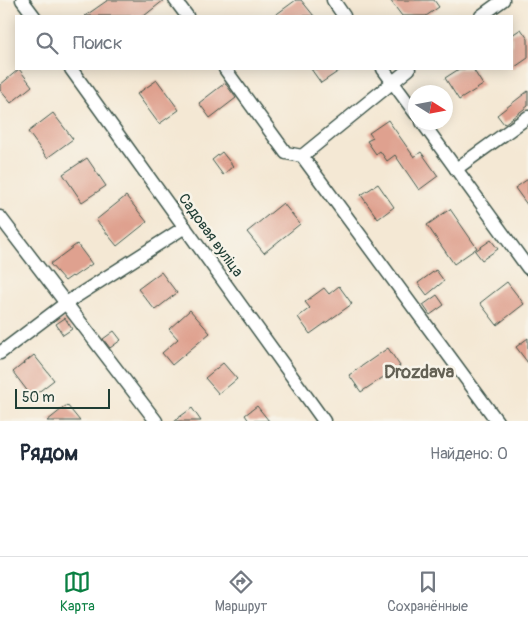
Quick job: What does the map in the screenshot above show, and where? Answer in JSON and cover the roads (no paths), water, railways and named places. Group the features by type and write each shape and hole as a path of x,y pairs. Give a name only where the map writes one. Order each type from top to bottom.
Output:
{"street":[{"path":"22,0 33,15"},
{"path":"175,0 186,15"},
{"path":"332,0 343,15"},
{"path":"482,15 503,0"},
{"name":"Садовая вуліца","path":"73,70 324,421"},
{"path":"226,70 286,153 302,156 497,421"},
{"path":"384,70 408,103"},
{"path":"302,156 408,70"},
{"path":"456,169 528,117"},
{"path":"428,130 527,265"},
{"path":"0,217 156,421"},
{"path":"0,353 66,304 185,227"}],"district":[{"name":"Drozdava","path":"419,372"}]}
